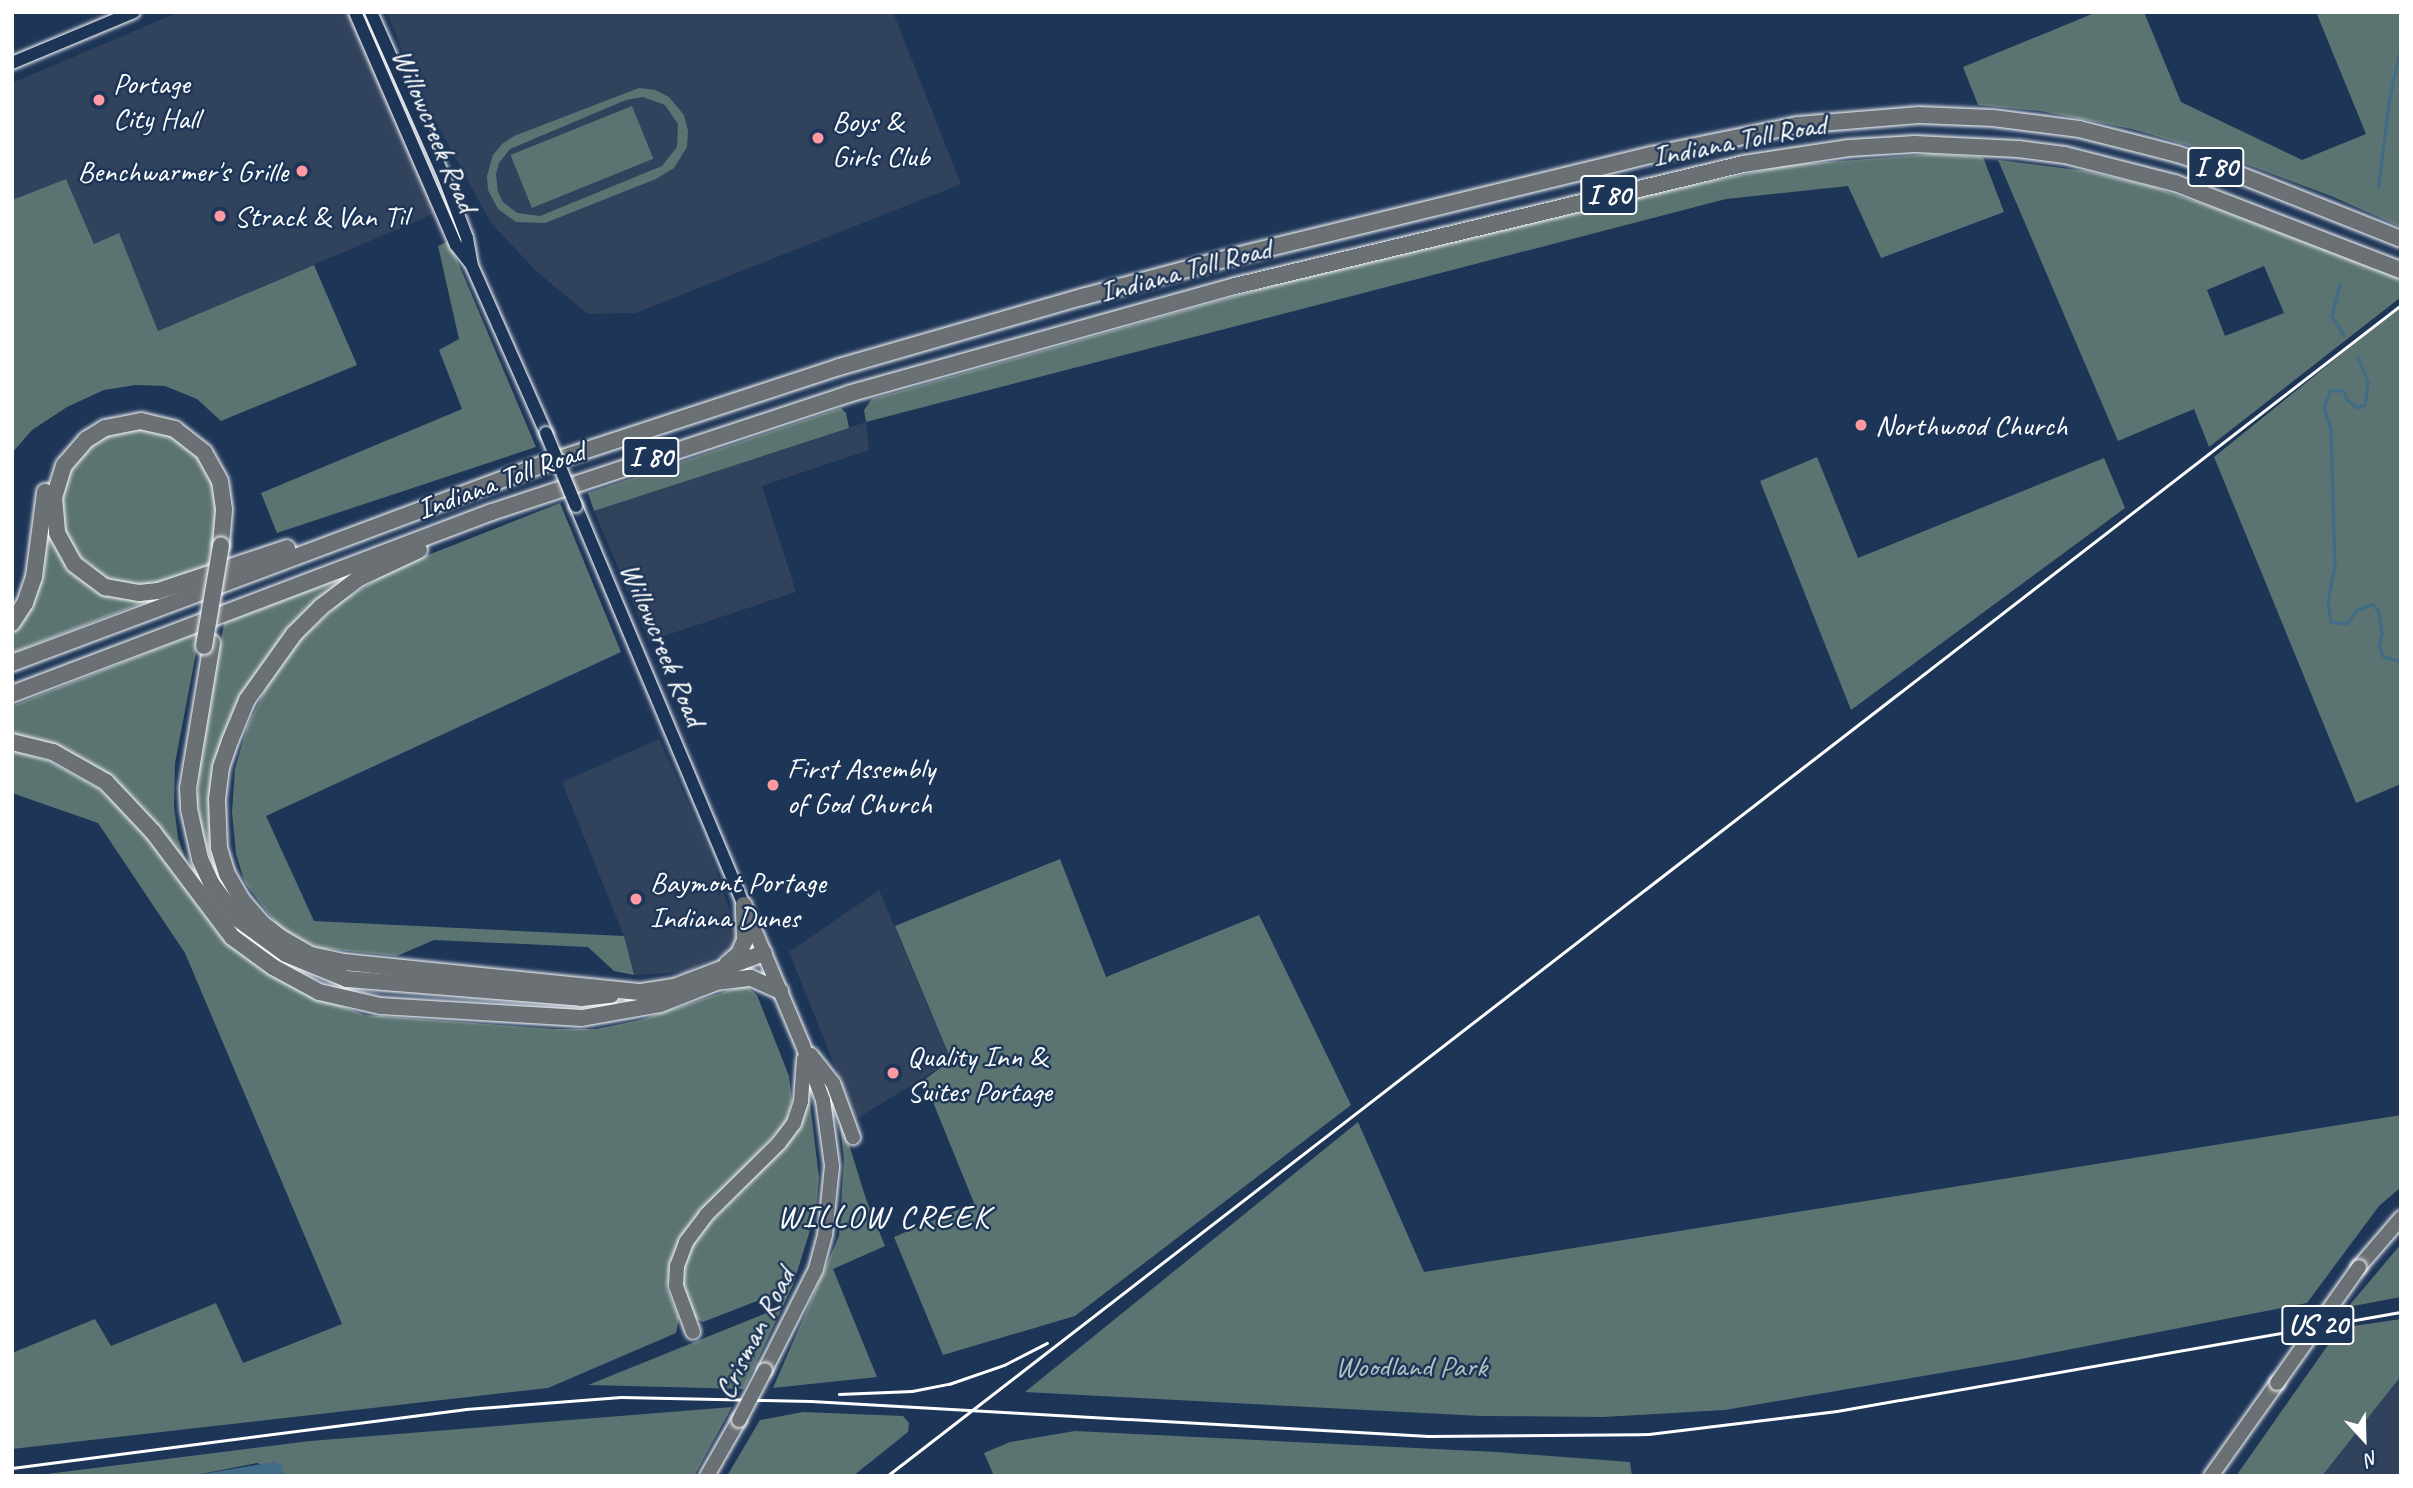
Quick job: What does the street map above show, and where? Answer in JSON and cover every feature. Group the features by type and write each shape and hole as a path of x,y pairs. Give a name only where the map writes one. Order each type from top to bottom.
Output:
{"highway":[{"name":"Indiana Toll Road","path":"12,663 440,501 604,443 839,367 1240,255 1736,136 1824,122 1919,115 2035,122 2127,140 2177,154 2395,237"},
{"name":"Indiana Toll Road","path":"12,694 492,512 848,394 1235,286 1743,163 1849,148 1915,144 2018,149 2065,155 2175,183 2401,270"},
{"path":"12,623 25,603 34,577 49,478 67,445 101,421 122,414 159,415 197,433 212,448 229,480 233,511 208,645 188,788 193,833 211,883 238,919 286,954 347,979 581,998 674,987 716,977 751,978 780,991"},
{"path":"225,544 220,481 204,452 175,429 141,421 105,428 86,440 64,465 54,496 54,516 64,550 88,577 105,587 139,593 168,587 363,522 440,501"},
{"path":"492,512 458,533 359,578 321,607 294,634 247,700 221,767 217,799 219,848 227,874 256,916 281,939 311,955 344,962 641,992"},
{"path":"208,645 184,760 182,810 192,858 205,886 238,929 286,965 320,981 353,991 484,1002 576,1005 614,1013"},
{"path":"12,742 53,752 106,782 153,832 232,937 273,967 319,992 345,1000 393,1007 582,1018 660,1004 764,953"},
{"path":"716,977 743,946 747,933 744,905"}],"main road":[{"path":"12,63 134,12"},
{"name":"Willowcreek Road","path":"355,12 456,245 472,266 546,433 803,1043"},
{"name":"Willowcreek Road","path":"371,12 444,177 467,238 472,266"},
{"path":"803,1043 833,1083 853,1137"},
{"path":"693,1332 676,1286 677,1266 686,1242 706,1215 779,1143 794,1123 801,1101 805,1068 803,1043"},
{"name":"Crisman Road","path":"707,1476 739,1420 816,1269 825,1235 832,1166 823,1100 803,1043"},
{"name":"US 20","path":"2211,1476 2359,1267 2401,1218"}],"shaded area":[{"path":"179,12 350,12 438,212 158,331 119,234 94,244 66,179 12,200 12,83"},
{"path":"387,12 893,12 961,184 636,313 588,314 536,271 491,223 417,88"},
{"path":"866,422 869,450 762,486 796,592 649,641 594,511"},
{"path":"659,739 708,847 739,938 728,951 686,972 634,975 624,936 562,782"},
{"path":"879,890 951,1061 856,1119 789,952"},
{"path":"2401,1376 2401,1476 2322,1476"},
{"path":"274,1462 282,1465 284,1476 191,1476"}],"green space":[{"path":"2097,12 2144,12 2181,102 2302,160 2366,134 2316,12 2401,12 2401,227 2331,196 2224,156 2132,129 2040,111 1978,105 1963,67"},
{"path":"639,88 655,90 669,97 684,115 688,131 687,147 674,168 656,179 545,223 516,222 498,209 488,190 487,176 493,155 502,144 514,136","holes":["643,97 665,105 678,124 677,147 662,166 540,216 517,213 503,202 498,192 496,174 499,163 510,149 626,100"]},
{"path":"632,106 653,159 532,208 511,155"},
{"path":"1931,154 1983,157 2004,212 1881,258 1848,186 1726,199 866,422 864,410 872,399 1285,282 1669,190 1789,165"},
{"path":"1998,160 2086,171 2153,187 2401,279 2401,297 2209,447 2194,409 2118,441","holes":["2264,266 2284,313 2225,336 2207,290"]},
{"path":"66,179 94,244 119,233 158,331 314,265 357,365 221,421 197,399 165,386 136,385 104,390 67,407 32,430 12,453 12,200"},
{"path":"449,241 536,447 277,533 261,493 462,409 439,350 459,339 438,246"},
{"path":"2401,306 2401,784 2356,803 2214,457"},
{"path":"841,408 846,413 849,428 594,511 588,493"},
{"path":"133,428 157,430 185,443 205,464 217,494 211,567 158,584 133,586 106,578 73,551 62,529 61,504 66,477 83,451 110,434"},
{"path":"1817,457 1858,558 2104,458 2125,508 1851,710 1760,481"},
{"path":"560,503 621,652 266,816 314,921 624,936 634,975 614,971 588,947 434,940 397,956 318,948 281,930 245,883 236,854 232,812 235,769 247,727 267,686 302,637 343,600 395,568"},
{"path":"51,526 90,583 163,595 12,653 12,632 25,612 45,527"},
{"path":"361,570 309,611 219,760 228,887 220,881 211,862 202,832 197,799 200,761 224,623"},
{"path":"200,632 175,763 174,806 178,838 187,864 128,793 92,765 12,737 12,706"},
{"path":"12,750 49,761 98,788 133,818 220,936 261,969 318,997 365,1015 554,1029 596,1029 640,1020 745,985 757,995 789,1076 792,1101 786,1123 687,1229 670,1264 667,1289 679,1318 676,1333 548,1388 12,1449 12,1353 95,1319 111,1346 216,1303 243,1363 342,1324 185,953 98,823 12,793"},
{"path":"1060,859 1106,977 1259,915 1351,1105 1075,1316 943,1355 894,1237 974,1203 924,1080 951,1060 895,926"},
{"path":"809,1095 819,1178 816,1211 793,1285 744,1389 588,1385 779,1308 772,1295 703,1322 695,1318 686,1299 682,1277 688,1252 704,1228 783,1148 799,1126"},
{"path":"838,1109 866,1199 885,1246 833,1269 877,1377 773,1388 839,1236 844,1159"},
{"path":"2401,1115 2401,1187 2379,1206 2307,1303 2016,1360 1725,1410 1603,1417 1481,1416 1025,1392 1358,1122 1424,1272"},
{"path":"2401,1244 2401,1297 2348,1307"},
{"path":"2401,1319 2401,1376 2322,1476 2236,1476 2340,1328"},
{"path":"732,1407 694,1476 284,1476 284,1473 257,1463 191,1476 31,1476 310,1441"},
{"path":"803,1412 903,1416 909,1423 908,1432 853,1476 727,1476 760,1420"},
{"name":"Woodland Park","path":"1075,1431 1496,1452 1630,1462 1632,1476 994,1476 984,1453 1010,1442"}],"waterway":[{"path":"2378,188 2389,100 2401,46"},
{"path":"2340,284 2332,316 2344,335"},
{"path":"2358,357 2368,382 2365,405 2357,408 2347,400 2343,391 2331,391 2324,407 2331,430 2335,566 2328,602 2331,622 2347,623 2357,610 2373,604 2379,612 2382,634 2379,646 2383,656 2401,662"}],"railway":[{"path":"887,1476 2401,305"},
{"path":"12,1468 466,1409 621,1397 811,1401 1428,1436 1649,1434 1837,1411 2401,1312"},
{"path":"839,1394 912,1391 949,1384 1004,1365 1047,1343"}],"place":[{"name":"Portage City Hall","path":"99,100"},
{"name":"Boys & Girls Club","path":"818,138"},
{"name":"Benchwarmer's Grille","path":"302,171"},
{"name":"Strack & Van Til","path":"220,216"},
{"name":"Northwood Church","path":"1861,425"},
{"name":"First Assembly of God Church","path":"773,785"},
{"name":"Baymont Portage Indiana Dunes","path":"636,899"},
{"name":"Quality Inn & Suites Portage","path":"893,1073"}],"district":[{"name":"WILLOW CREEK","path":"884,1217"}]}
